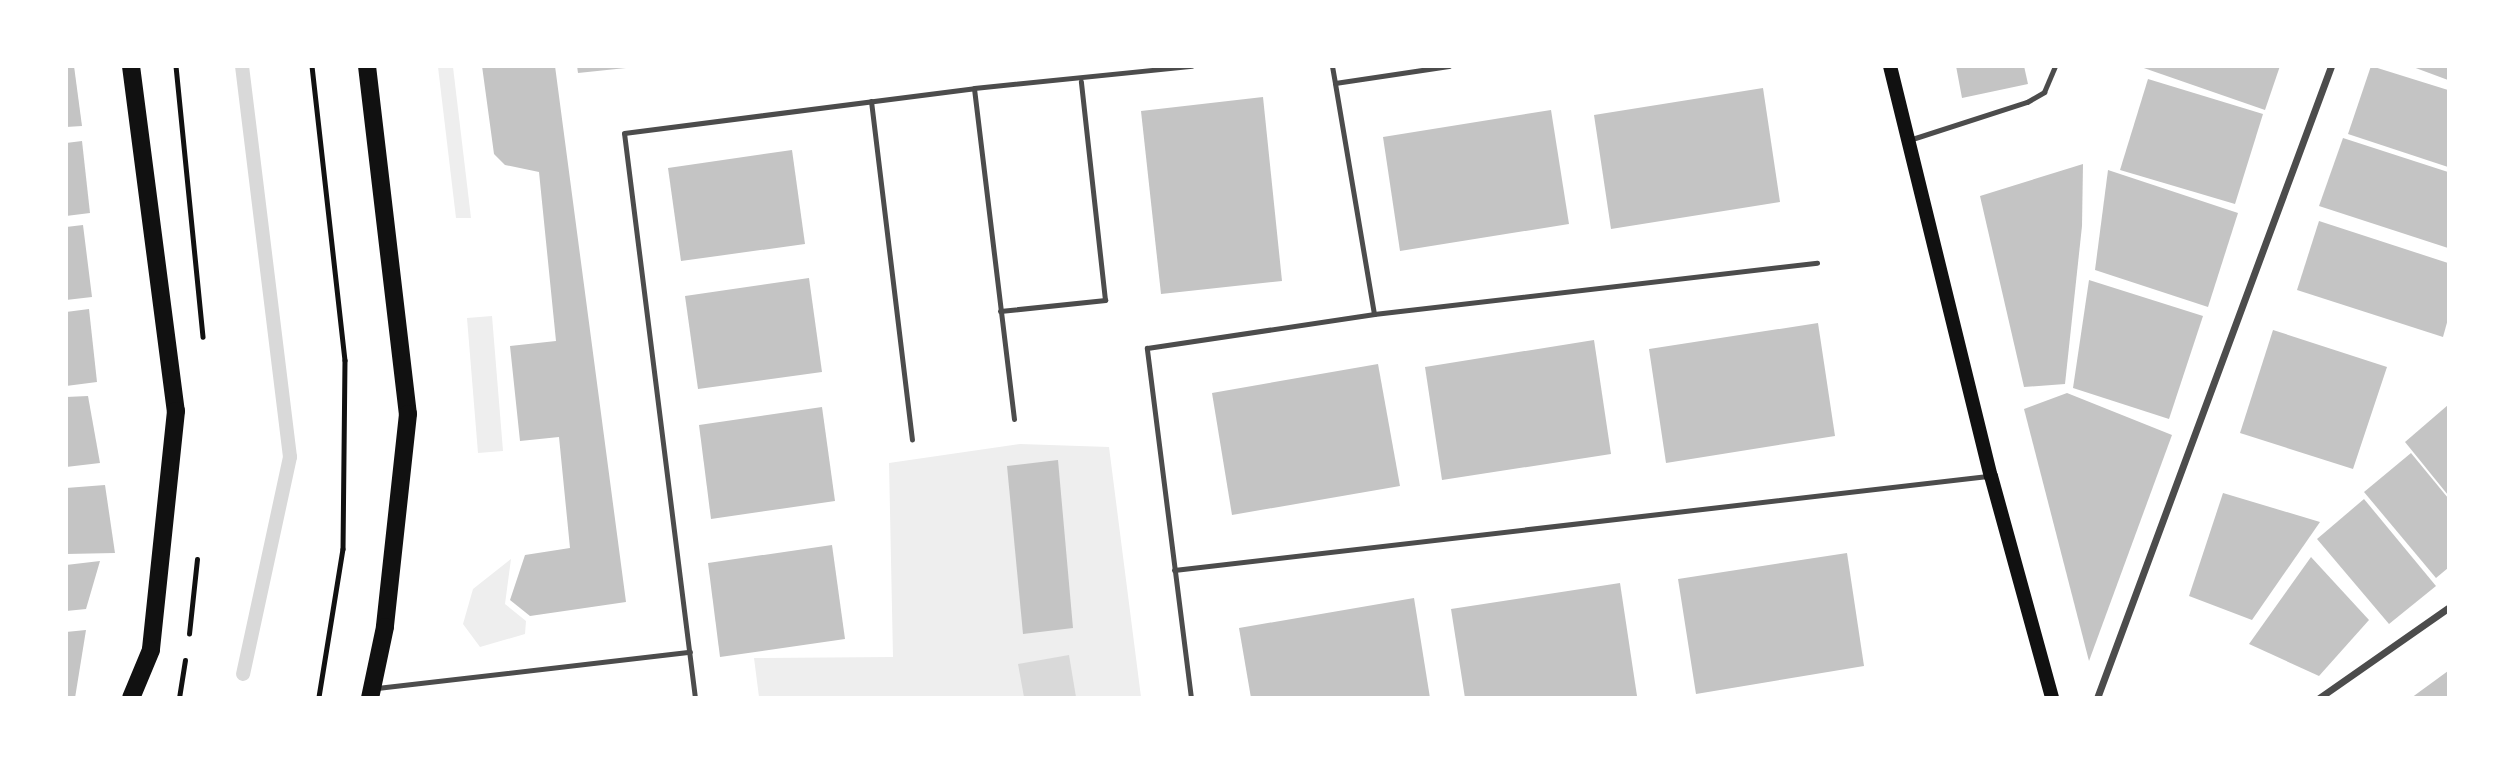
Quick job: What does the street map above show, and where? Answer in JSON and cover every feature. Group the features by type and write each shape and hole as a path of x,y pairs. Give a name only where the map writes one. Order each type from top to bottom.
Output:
{"main road":[{"path":"131,66 176,411 151,650 131,698"},
{"path":"367,66 408,414 399,523 372,693"},
{"path":"1890,66 1991,476 2052,698"}],"street":[{"path":"2097,698 2331,66"},
{"path":"2319,698 2448,608"}],"lane":[{"path":"695,698 624,133 974,88 1081,80 1192,66"},
{"path":"1332,66 1374,314"},
{"path":"1335,83 1449,66"},
{"path":"1908,140 2027,102 2044,92 2055,66"},
{"path":"1000,311 1105,300 1081,80"},
{"path":"974,88 1014,419"},
{"path":"871,101 912,440"},
{"path":"1191,698 1147,348 1374,314 1817,263"},
{"path":"1174,570 1991,476"},
{"path":"372,693 690,652"}],"path":[{"path":"312,66 345,360 343,549 319,698"}],"shaded area":[{"path":"438,67 453,67 471,218 456,218"},
{"path":"492,316 503,451 478,453 467,318"},
{"path":"1020,444 1109,447 1141,697 759,697 754,658 893,657 889,463"},
{"path":"511,559 505,604 526,621 525,634 480,647 463,624 473,589"},
{"path":"1069,655 1076,697 1024,697 1018,664"}],"building":[{"path":"66,66 74,66 82,126 66,127"},
{"path":"482,66 555,66 626,602 530,616 510,600 525,555 570,548 559,437 520,441 510,346 556,341 539,172 505,165 494,154"},
{"path":"577,66 626,66 626,68 578,73"},
{"path":"1956,66 2024,66 2028,84 1962,98"},
{"path":"2138,66 2280,66 2265,110"},
{"path":"2371,66 2448,90 2448,167 2348,134"},
{"path":"2448,66 2448,80 2413,67"},
{"path":"2148,79 2263,114 2235,204 2120,170"},
{"path":"1763,88 1780,202 1611,229 1594,115"},
{"path":"1263,97 1282,281 1161,294 1141,111"},
{"path":"1551,110 1569,224 1400,251 1383,137"},
{"path":"2343,138 2448,172 2448,248 2319,206"},
{"path":"82,141 90,213 66,216 66,143"},
{"path":"792,150 805,244 681,261 668,168"},
{"path":"2083,164 2082,226 2065,384 2024,387 1980,196"},
{"path":"2108,170 2238,213 2208,307 2095,270"},
{"path":"2319,221 2448,263 2448,319 2443,337 2297,290"},
{"path":"83,225 92,297 66,300 66,227"},
{"path":"809,278 822,372 698,389 685,296"},
{"path":"2089,280 2203,316 2169,419 2073,388"},
{"path":"89,309 97,382 66,386 66,312"},
{"path":"1818,323 1835,436 1666,463 1649,349"},
{"path":"2273,330 2387,367 2353,469 2240,433"},
{"path":"1594,340 1611,454 1442,480 1425,367"},
{"path":"1378,364 1400,486 1232,515 1212,393"},
{"path":"2067,393 2172,435 2089,661 2024,409"},
{"path":"88,396 100,463 66,467 66,397"},
{"path":"2448,405 2448,495 2405,442"},
{"path":"822,407 835,501 711,519 699,425"},
{"path":"2411,453 2448,498 2448,568 2436,578 2364,492"},
{"path":"1058,460 1073,628 1023,634 1007,466"},
{"path":"105,485 115,553 66,554 66,488"},
{"path":"2223,493 2320,522 2252,620 2189,596"},
{"path":"2364,499 2436,586 2389,624 2317,539"},
{"path":"832,545 845,639 720,657 708,563"},
{"path":"1847,553 1864,666 1696,694 1678,579"},
{"path":"2311,557 2369,620 2319,676 2249,644"},
{"path":"100,561 86,609 66,611 66,565"},
{"path":"1620,583 1637,696 1465,698 1451,609"},
{"path":"1414,598 1430,698 1251,698 1239,628"},
{"path":"86,630 75,698 66,698 66,632"},
{"path":"2448,671 2448,698 2411,698"}],"waterway":[{"path":"242,66 290,457 243,674"}]}
